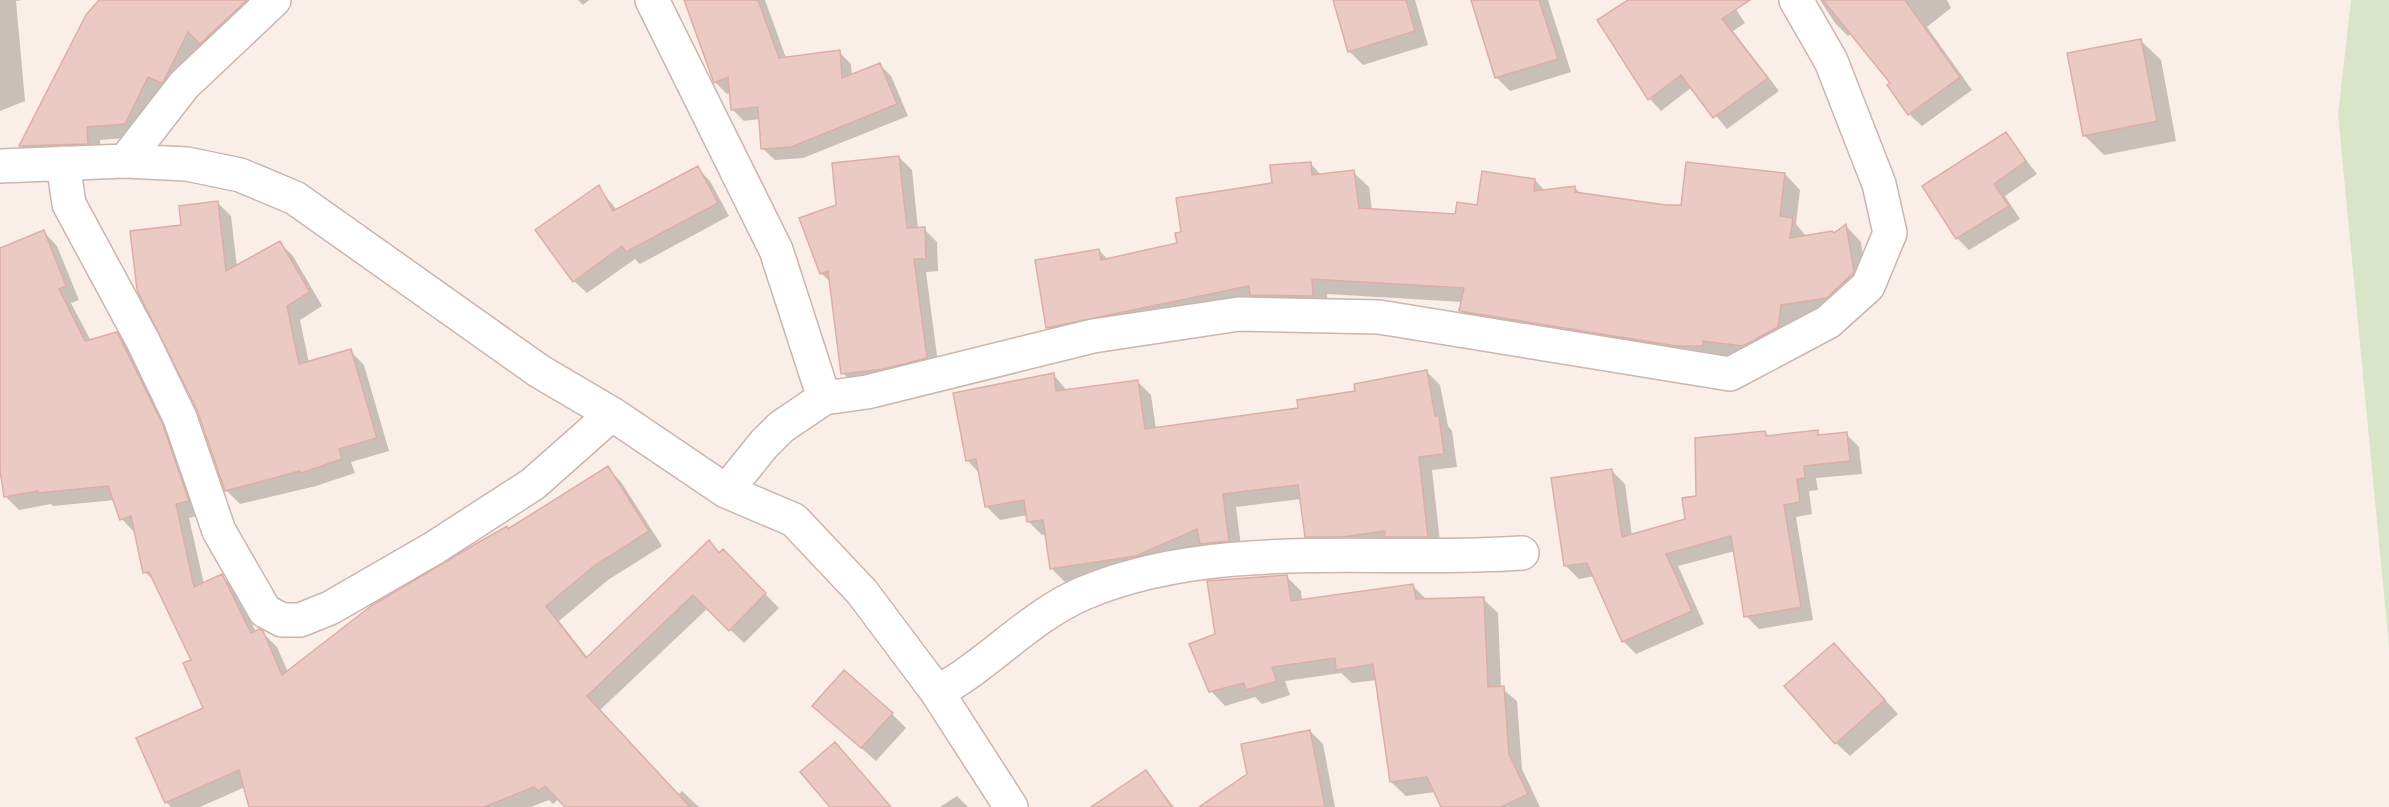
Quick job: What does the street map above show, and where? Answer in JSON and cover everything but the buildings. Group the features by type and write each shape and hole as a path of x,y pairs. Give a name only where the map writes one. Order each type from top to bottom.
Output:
{"street":[{"path":"125,161 184,85 274,0"},
{"path":"652,0 765,224 776,250 824,398"},
{"path":"726,491 764,444 781,427 824,398 867,392 1093,336 1239,314 1379,317 1730,374 1828,322 1868,286 1890,233 1879,184 1831,61 1796,0"},
{"path":"0,166 125,161 187,164 240,175 295,198 539,371 612,414 726,491 794,520 862,592 938,692 1011,807"},
{"path":"63,163 69,204 144,343 180,418 219,531 265,611 282,620 300,620 330,608 434,549 533,484 612,414"},
{"path":"938,692 962,679 1043,614 1085,593 1148,573 1191,564 1262,558 1465,557 1522,553"}],"green space":[{"path":"2351,0 2389,0 2389,647 2338,114"}]}
